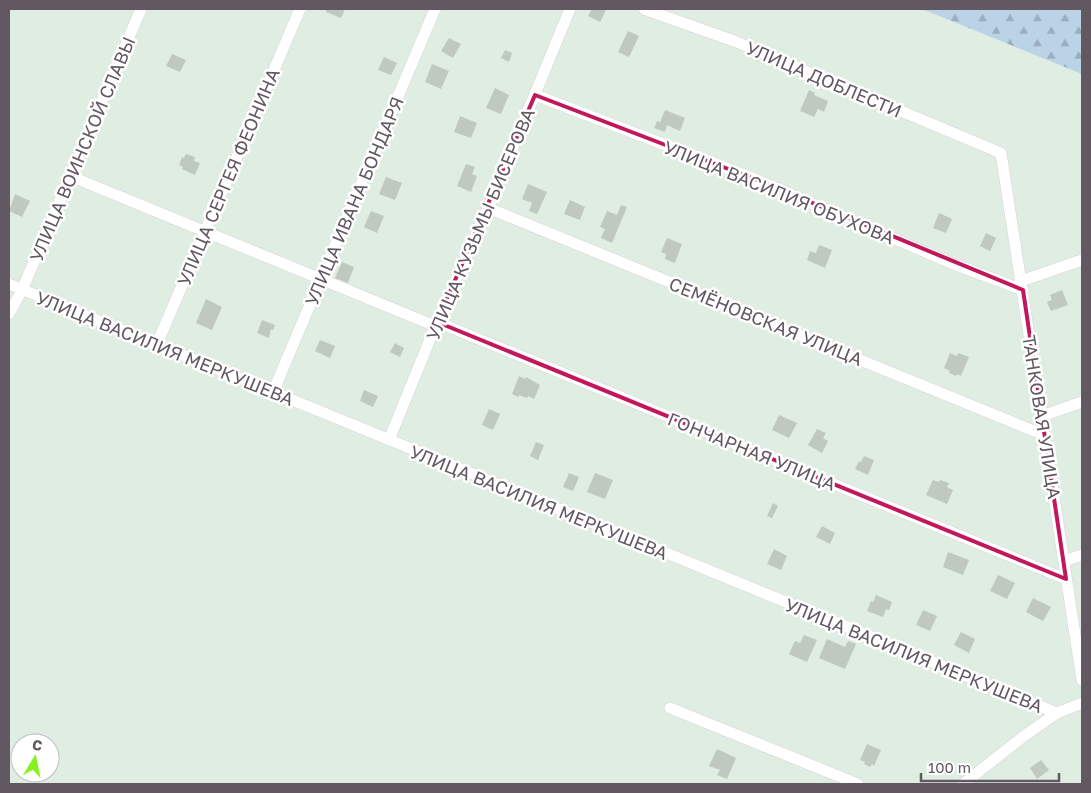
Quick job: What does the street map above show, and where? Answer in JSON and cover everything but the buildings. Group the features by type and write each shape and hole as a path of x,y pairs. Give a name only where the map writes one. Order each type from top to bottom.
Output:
{"street":[{"name":"УЛИЦА ВОИНСКОЙ СЛАВЫ","path":"9,314 22,290 141,9"},
{"name":"УЛИЦА СЕРГЕЯ ФЕОНИНА","path":"156,344 300,9"},
{"name":"УЛИЦА ИВАНА БОНДАРЯ","path":"273,392 435,9"},
{"name":"УЛИЦА КУЗЬМЫ БИСЕРОВА","path":"389,440 436,324 488,208 570,9"},
{"name":"УЛИЦА ДОБЛЕСТИ","path":"644,9 734,41 1002,153"},
{"name":"УЛИЦА ВАСИЛИЯ ОБУХОВА","path":"535,95 757,180 951,263 1022,286"},
{"name":"ТАНКОВАЯ УЛИЦА","path":"1002,153 1082,680"},
{"name":"ГОНЧАРНАЯ УЛИЦА","path":"70,176 320,280 436,324 1066,579"},
{"name":"СЕМЁНОВСКАЯ УЛИЦА","path":"488,208 1044,435"},
{"path":"1022,286 1082,260"},
{"name":"УЛИЦА ВАСИЛИЯ МЕРКУШЕВА","path":"9,284 1057,714"},
{"path":"1042,416 1082,402"},
{"path":"1064,562 1082,555"},
{"name":"УЛИЦА ВАСИЛИЯ МЕРКУШЕВА","path":"963,784 1024,736 1057,714 1082,704"},
{"path":"670,708 858,784"}],"highlighted area":[{"path":"535,95 757,180 1023,290 1066,579 698,429 437,322"}],"green space":[{"path":"922,9 1082,9 1082,74"}]}
